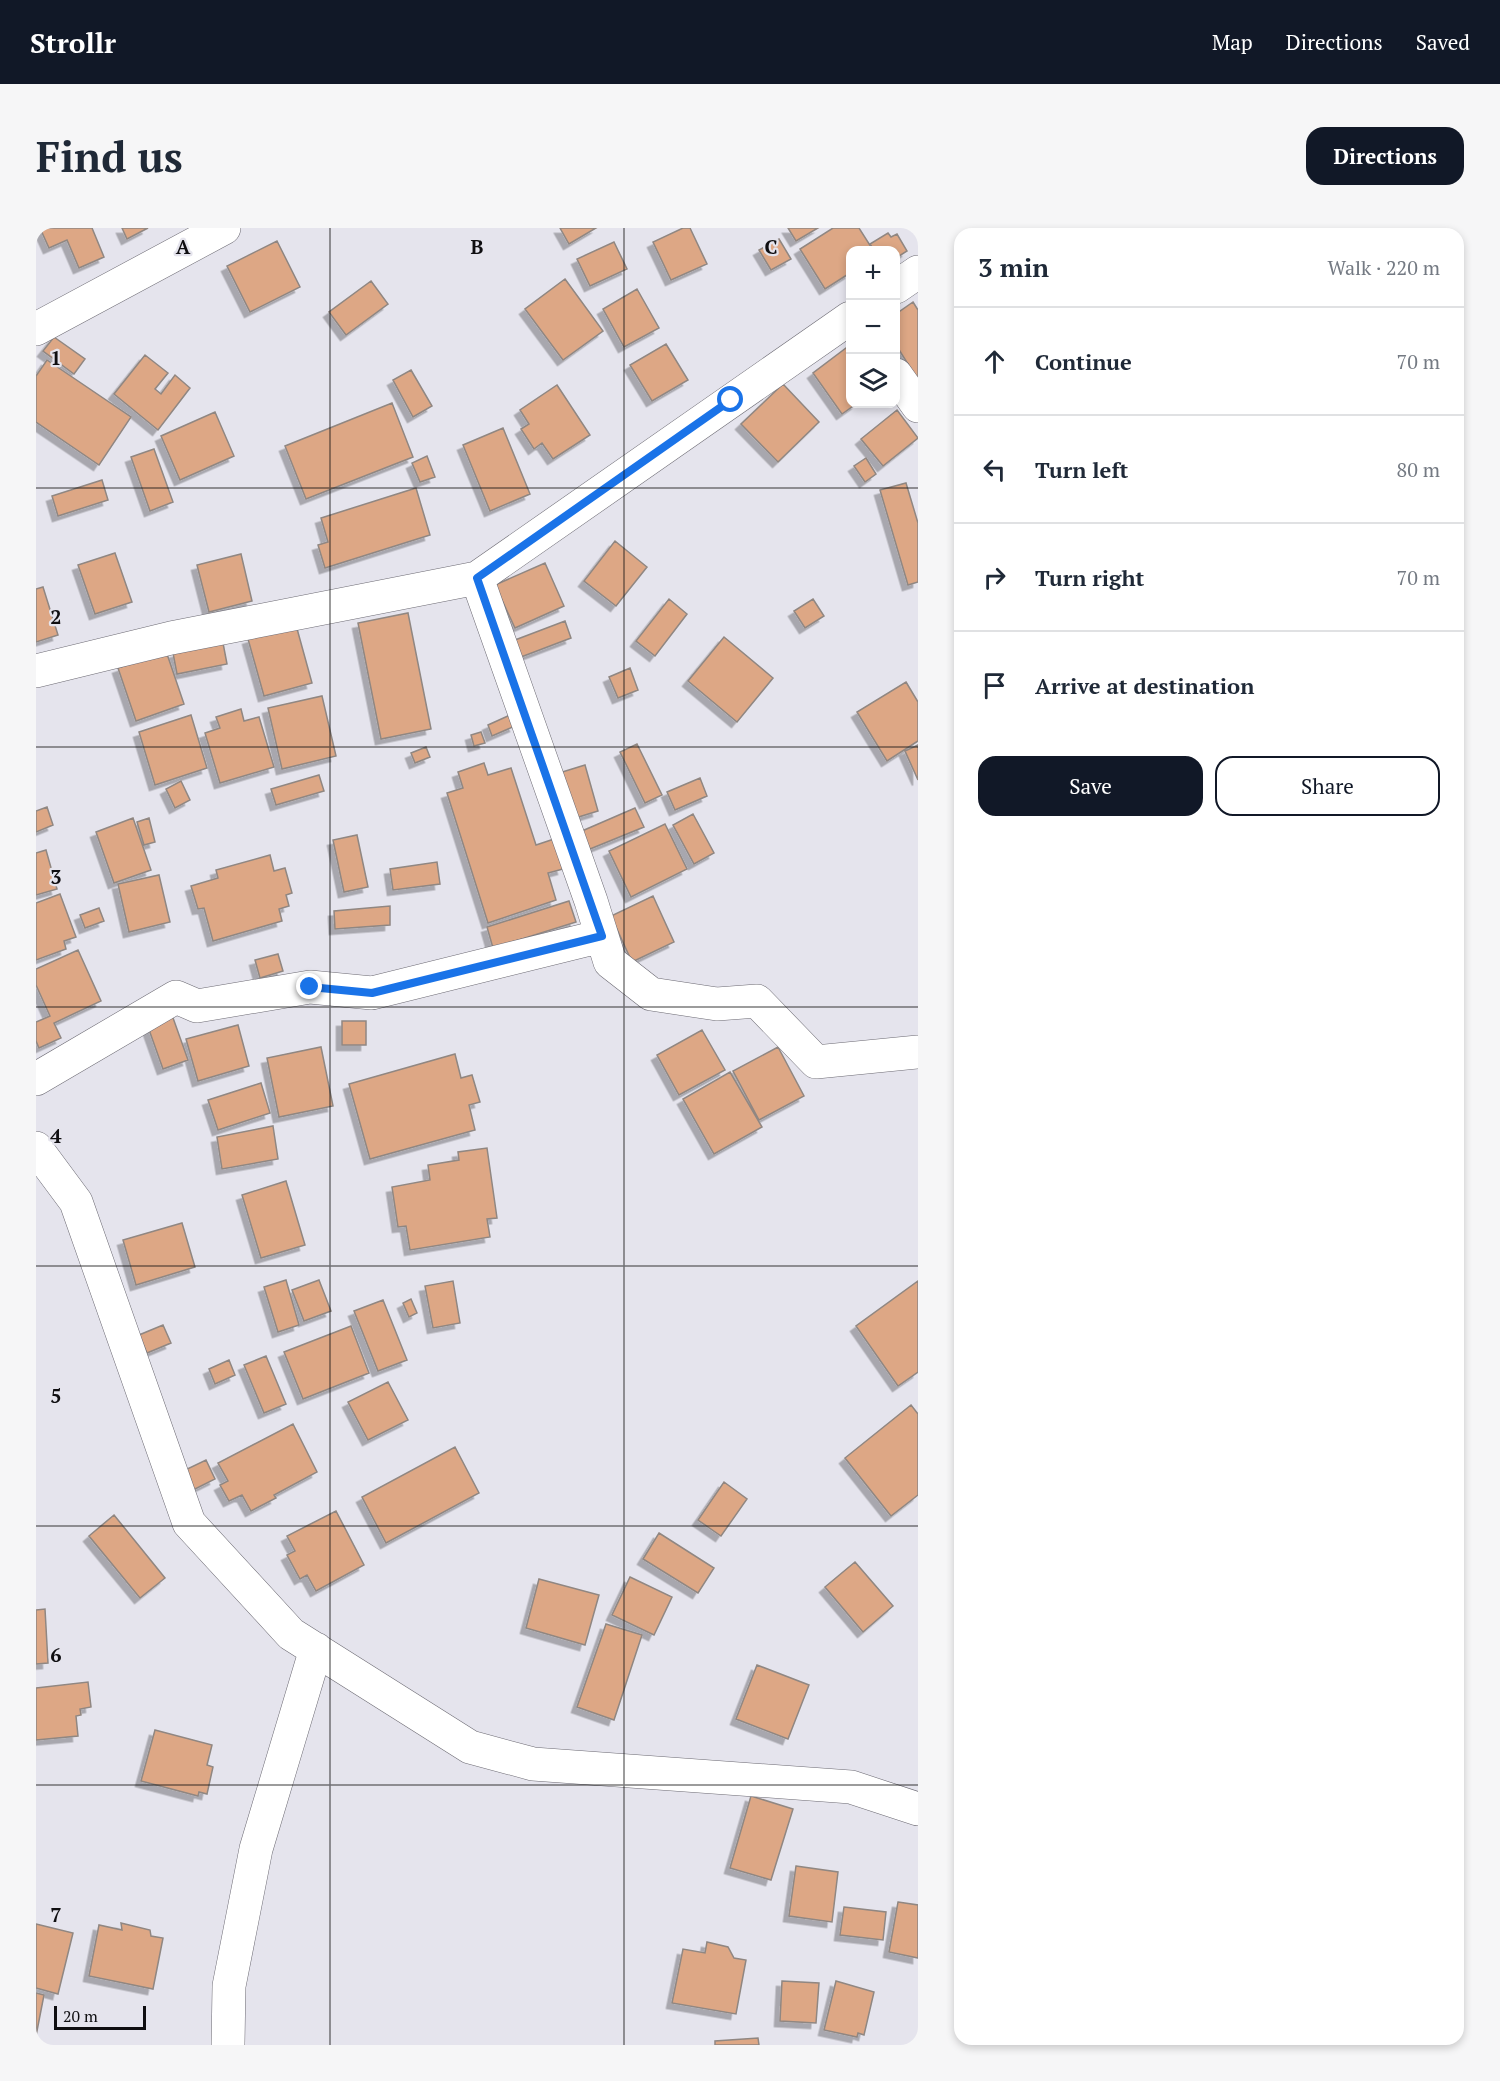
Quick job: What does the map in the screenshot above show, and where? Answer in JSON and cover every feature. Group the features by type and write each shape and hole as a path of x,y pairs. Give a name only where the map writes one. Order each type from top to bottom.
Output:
{"street":[{"path":"36,329 224,228"},
{"path":"900,284 918,272"},
{"path":"36,671 171,638 477,578 846,321"},
{"path":"900,381 918,406"},
{"path":"477,578 610,962 651,994 717,1004 757,1001 816,1062 918,1052"},
{"path":"36,1079 176,997 197,1006 310,987 372,993 602,936"},
{"path":"36,1148 76,1202 189,1523 291,1634 470,1747 491,1753 533,1764 851,1787 918,1809"},
{"path":"228,2045 229,1986 256,1849 315,1649"}],"building":[{"path":"40,228 92,228 104,257 79,268 67,240 49,248"},
{"path":"122,228 148,228 127,239"},
{"path":"560,228 596,228 569,244"},
{"path":"683,228 690,228 707,264 671,280 653,242"},
{"path":"788,228 818,228 796,241"},
{"path":"833,228 859,228 870,246 846,246 846,276 825,289 800,249"},
{"path":"888,233 891,237 897,234 907,251 900,255 900,246 871,246 870,244"},
{"path":"779,239 791,259 771,270 759,250"},
{"path":"277,241 300,287 250,312 227,266"},
{"path":"614,242 627,269 590,286 577,259"},
{"path":"565,279 603,331 563,360 525,309"},
{"path":"371,281 388,304 346,335 329,312"},
{"path":"637,289 659,328 624,347 603,309"},
{"path":"913,302 918,310 918,380 900,351 900,311"},
{"path":"54,337 85,359 74,374 43,351"},
{"path":"666,344 688,380 652,401 630,365"},
{"path":"846,348 846,408 850,408 842,414 813,373"},
{"path":"145,355 168,373 155,389 161,394 175,375 190,388 158,430 114,394"},
{"path":"47,360 131,417 99,465 36,422 36,376"},
{"path":"411,370 432,406 413,417 393,380"},
{"path":"783,384 819,422 778,462 741,424"},
{"path":"557,385 590,435 553,459 542,443 534,449 521,429 529,424 520,410"},
{"path":"392,403 413,457 306,499 285,446"},
{"path":"897,410 918,438 883,466 861,439"},
{"path":"215,412 234,456 180,480 161,436"},
{"path":"503,428 530,494 490,511 463,445"},
{"path":"154,449 173,502 150,511 131,457"},
{"path":"427,456 435,477 420,482 412,463"},
{"path":"866,458 876,474 865,482 854,466"},
{"path":"102,480 108,500 58,516 52,496"},
{"path":"906,483 918,523 918,582 908,585 880,490"},
{"path":"416,488 430,535 325,568 318,545 328,542 321,518"},
{"path":"615,541 647,567 616,606 584,581"},
{"path":"115,553 132,602 95,614 78,565"},
{"path":"241,554 252,601 209,612 197,565"},
{"path":"545,563 564,606 515,628 495,585"},
{"path":"43,587 58,635 36,642 36,589"},
{"path":"669,599 687,614 655,656 636,641"},
{"path":"813,599 824,616 805,628 794,611"},
{"path":"408,613 431,729 381,739 358,623"},
{"path":"565,621 571,638 521,657 515,640"},
{"path":"296,625 312,683 264,696 248,639"},
{"path":"724,637 773,678 737,722 688,681"},
{"path":"223,643 227,664 177,674 173,653"},
{"path":"166,651 184,704 136,721 118,668"},
{"path":"630,668 638,690 618,698 609,677"},
{"path":"906,682 918,702 918,741 887,761 857,712"},
{"path":"322,696 336,756 282,769 268,708"},
{"path":"241,709 244,721 259,717 274,767 220,783 205,733 220,728 216,717"},
{"path":"191,715 207,768 155,785 139,732"},
{"path":"510,715 515,726 492,736 488,725"},
{"path":"481,732 485,743 474,746 471,735"},
{"path":"637,744 662,795 645,803 620,752"},
{"path":"918,745 918,780 905,751"},
{"path":"426,747 430,757 415,763 411,753"},
{"path":"484,763 488,775 511,768 536,845 554,839 563,869 548,873 556,900 488,923 447,793 463,788 458,772"},
{"path":"585,765 598,811 572,819 559,773"},
{"path":"319,775 324,791 276,805 271,789"},
{"path":"700,778 707,796 675,810 667,792"},
{"path":"181,781 190,800 175,808 166,789"},
{"path":"47,807 53,825 36,832 36,811"},
{"path":"635,808 644,827 590,849 582,831"},
{"path":"693,814 714,853 694,864 673,825"},
{"path":"133,818 151,870 114,883 96,832"},
{"path":"149,818 155,842 144,845 137,822"},
{"path":"665,824 687,869 631,897 609,851"},
{"path":"357,835 368,887 344,892 333,840"},
{"path":"46,850 57,889 36,895 36,853"},
{"path":"270,855 274,871 285,868 292,893 286,895 289,906 279,909 282,921 213,941 204,908 198,909 191,886 218,878 216,870"},
{"path":"437,862 440,884 393,890 390,869"},
{"path":"159,875 170,922 129,932 118,884"},
{"path":"60,894 76,937 64,941 66,949 36,960 36,903"},
{"path":"653,896 674,942 632,962 611,916"},
{"path":"569,901 576,922 493,948 487,927"},
{"path":"390,906 390,925 335,929 334,911"},
{"path":"99,908 104,921 85,928 80,915"},
{"path":"78,950 101,1001 54,1023 61,1038 39,1048 36,1041 36,1022 50,1016 36,985 36,969"},
{"path":"278,954 283,971 260,978 255,960"},
{"path":"172,1015 188,1060 163,1069 147,1024"},
{"path":"342,1021 366,1021 366,1045 342,1045"},
{"path":"238,1025 249,1066 198,1081 186,1039"},
{"path":"702,1030 725,1070 679,1095 657,1055"},
{"path":"321,1047 333,1106 279,1117 267,1058"},
{"path":"778,1047 804,1096 759,1120 733,1071"},
{"path":"455,1054 461,1078 472,1075 480,1102 469,1105 475,1130 370,1159 349,1084"},
{"path":"730,1072 762,1127 714,1154 683,1099"},
{"path":"261,1083 270,1113 218,1130 208,1100"},
{"path":"273,1126 278,1159 222,1169 217,1137"},
{"path":"487,1148 497,1218 487,1219 490,1237 410,1250 406,1226 398,1227 392,1187 430,1180 428,1165 459,1160 458,1152"},
{"path":"286,1181 305,1245 261,1258 242,1195"},
{"path":"182,1223 195,1267 136,1285 123,1240"},
{"path":"286,1280 299,1325 278,1332 264,1287"},
{"path":"319,1280 331,1311 304,1321 292,1290"},
{"path":"453,1281 460,1323 433,1328 425,1286"},
{"path":"918,1281 918,1372 898,1386 856,1326"},
{"path":"411,1299 417,1313 409,1317 403,1303"},
{"path":"383,1300 407,1360 378,1371 354,1311"},
{"path":"163,1325 171,1343 147,1353 139,1335"},
{"path":"351,1326 369,1373 303,1399 284,1352"},
{"path":"266,1356 286,1404 264,1413 244,1365"},
{"path":"229,1360 235,1375 215,1384 209,1369"},
{"path":"388,1382 408,1420 368,1440 348,1402"},
{"path":"911,1405 918,1414 918,1495 891,1516 845,1458"},
{"path":"293,1424 317,1472 274,1495 276,1498 251,1511 242,1495 229,1501 220,1485 228,1481 218,1463"},
{"path":"455,1447 479,1493 386,1543 362,1497"},
{"path":"206,1460 215,1479 193,1490 183,1471"},
{"path":"724,1482 747,1499 721,1536 698,1520"},
{"path":"336,1511 364,1565 316,1591 307,1575 300,1579 287,1555 295,1551 287,1536"},
{"path":"114,1515 165,1578 140,1598 89,1536"},
{"path":"659,1533 714,1568 698,1593 643,1559"},
{"path":"855,1562 893,1606 863,1632 825,1587"},
{"path":"630,1577 672,1597 654,1635 612,1615"},
{"path":"539,1579 599,1595 585,1645 526,1628"},
{"path":"45,1609 48,1663 36,1664 36,1610"},
{"path":"606,1624 642,1635 614,1720 577,1707"},
{"path":"757,1665 809,1685 788,1739 736,1719"},
{"path":"88,1682 91,1707 80,1709 81,1715 76,1716 78,1736 36,1740 36,1688"},
{"path":"155,1730 212,1745 207,1765 213,1767 207,1794 199,1792 198,1796 141,1781"},
{"path":"751,1796 793,1809 771,1880 730,1868"},
{"path":"796,1866 838,1872 832,1922 789,1916"},
{"path":"898,1902 918,1905 918,1958 889,1952"},
{"path":"844,1907 886,1912 883,1940 840,1935"},
{"path":"121,1923 150,1930 151,1936 163,1938 153,1989 89,1976 99,1925 122,1930"},
{"path":"36,1924 73,1933 58,1994 36,1988"},
{"path":"707,1942 728,1947 734,1958 746,1960 736,2014 672,2003 683,1949 705,1953"},
{"path":"782,1981 819,1983 816,2023 780,2021"},
{"path":"836,1981 874,1992 864,2035 858,2033 857,2037 824,2030"},
{"path":"36,1993 44,1995 36,2036"},
{"path":"758,2038 759,2045 715,2045 715,2041"}],"route":[{"path":"310,987 372,993 602,936 477,578 731,400"}]}
